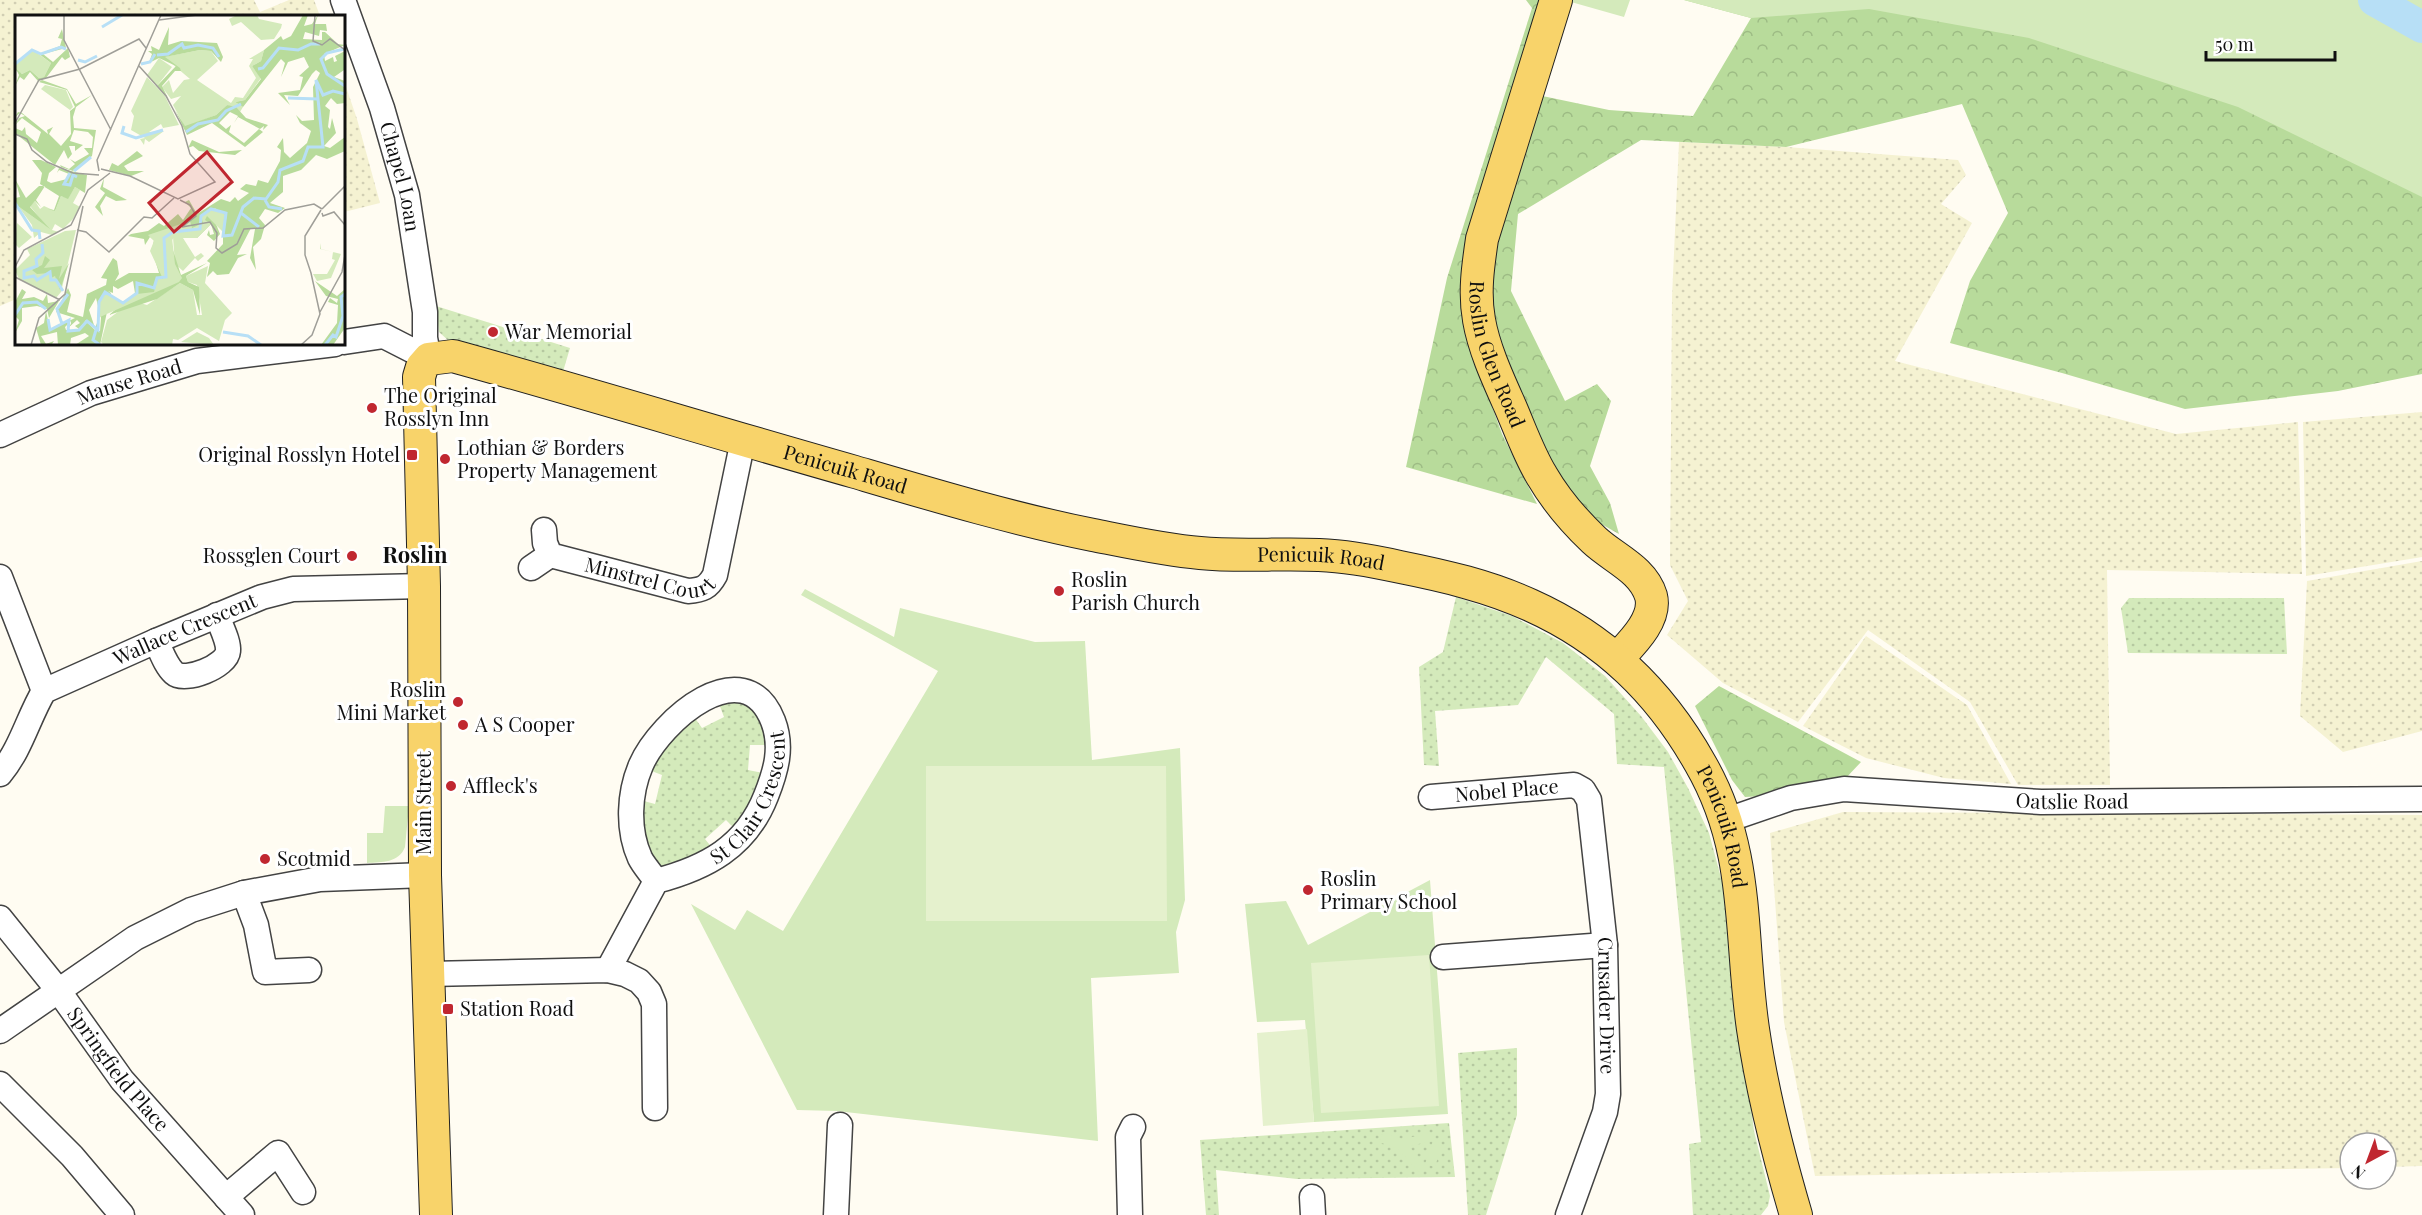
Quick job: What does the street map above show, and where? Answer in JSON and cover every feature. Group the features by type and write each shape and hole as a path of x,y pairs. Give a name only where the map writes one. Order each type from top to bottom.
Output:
{"main road":[{"name":"Roslin Glen Road","path":"1556,0 1482,239 1476,279 1479,320 1497,376 1540,475 1560,503 1595,541 1637,573 1647,584 1652,599 1650,613 1641,630 1618,658"},
{"name":"Penicuik Road","path":"429,359 453,356 927,493 1089,535 1207,554 1325,555 1452,578 1491,589 1534,607 1577,630 1618,658 1652,693 1680,729 1703,768 1727,820 1737,862 1744,912 1753,1027 1783,1172 1796,1215"},
{"name":"Main Street","path":"429,359 422,367 419,377 424,586 424,875 436,1215"}],"street":[{"name":"Chapel Loan","path":"343,0 382,108 407,195 425,312 425,338 429,359"},
{"path":"345,342 384,336 429,359"},
{"name":"Manse Road","path":"0,435 91,393 197,361 327,345"},
{"name":"Minstrel Court","path":"544,530 545,543 540,564 688,591 702,590 710,584 715,575 743,440"},
{"path":"0,577 44,691 35,706 26,732 0,774"},
{"name":"Wallace Crescent","path":"44,691 262,597 293,590 424,586"},
{"path":"156,641 172,672 179,677 187,677 220,665 226,659 229,649 217,615"},
{"name":"St Clair Crescent","path":"733,690 754,694 764,702 776,729 779,748 774,774 757,817 741,837 719,856 683,874 656,881 641,859 631,819 632,799 641,766 653,744 668,724 687,708 707,696 722,692 733,690"},
{"name":"Nobel Place","path":"1431,796 1574,785 1583,790"},
{"name":"Oatslie Road","path":"1727,820 1791,798 1844,789 2041,802 2422,799"},
{"name":"Crusader Drive","path":"1568,1215 1605,1112 1608,1094 1605,945 1589,800 1583,790"},
{"path":"0,1030 135,938 191,910 244,893 320,879 424,875"},
{"path":"608,970 656,881"},
{"path":"244,893 256,925 265,972 309,970"},
{"name":"Springfield Place","path":"0,918 58,990 122,1080 234,1206"},
{"path":"1443,957 1605,945"},
{"path":"429,974 608,970 625,974 639,981 649,992 654,1004 655,1108"},
{"path":"0,1084 72,1156 122,1215"},
{"path":"836,1215 840,1125"},
{"path":"1130,1215 1128,1137 1133,1127"},
{"path":"234,1206 278,1153 292,1161 303,1192"}],"shaded area":[{"path":"0,0 254,0 260,12 289,0 314,0 320,15 15,15 15,299 0,306"},
{"path":"345,84 357,119 380,203 345,212"},
{"path":"1679,142 1786,147 1958,160 1966,175 1941,204 1972,223 1895,361 2176,434 2298,422 2302,574 2107,570 2110,785 2018,785 1970,702 1868,630 1798,722 1723,683 1667,635 1688,601 1670,565 1672,297"},
{"path":"2422,412 2422,557 2306,576 2303,422"},
{"path":"2422,561 2422,731 2343,752 2300,716 2307,581"},
{"path":"1866,636 1967,705 2011,784 1944,778 1866,758 1803,726"},
{"path":"1843,812 2422,815 2422,1166 2398,1167 2398,1131 2338,1131 2338,1168 1815,1176 1784,1022 1770,833"}],"green space":[{"path":"1526,0 1545,0 1473,354 1502,434 1537,504 1406,467 1447,278 1532,8"},
{"path":"1564,0 1630,0 1624,17"},
{"path":"1684,0 2342,0 2422,43 2422,374 2338,391 2185,409 1950,343 1970,281 2008,213 1962,104 1786,147 1641,140 1518,214 1511,291 1565,401 1597,384 1611,401 1590,466 1610,503 1619,534 1587,516 1565,492 1503,369 1485,270 1533,94 1609,110 1693,116 1751,18"},
{"path":"1684,0 2422,0 2422,197 2238,107 2029,38 1869,9 1751,18"},
{"path":"436,306 570,348 562,375 451,343 439,332"},
{"path":"805,589 894,637 900,608 1035,642 1085,641 1092,760 1180,748 1185,900 1176,932 1179,973 1091,978 1098,1141 837,1111 797,1110 691,904 735,930 747,910 783,931 938,671 801,595"},
{"path":"1456,597 1512,616 1563,643 1605,676 1641,716 1668,752 1688,788 1709,833 1724,889 1754,1131 1770,1196 1768,1206 1761,1215 1693,1215 1689,1144 1701,1142 1664,767 1617,764 1614,714 1546,657 1518,705 1435,711 1439,766 1424,765 1419,667 1443,652"},
{"path":"2129,598 2284,598 2287,654 2128,653 2121,608"},
{"path":"1719,686 1861,762 1844,780 1763,796 1745,797 1732,780 1695,706"},
{"path":"718,701 742,703 754,709 758,715 768,745 750,745 748,770 763,773 758,795 737,831 726,820 705,839 713,849 664,868 649,857 641,830 640,800 655,804 662,775 649,770 659,749 692,714 702,728 724,717"},
{"path":"926,766 1166,766 1167,921 926,921"},
{"path":"385,806 409,806 405,847 394,859 367,863 367,833 383,833"},
{"path":"1430,880 1448,1114 1314,1122 1305,1020 1257,1022 1245,904 1286,901 1308,945"},
{"path":"1429,955 1439,1106 1321,1113 1311,963"},
{"path":"1307,1029 1314,1122 1263,1126 1257,1033"},
{"path":"1517,1048 1517,1115 1486,1215 1468,1215 1458,1053"},
{"path":"1449,1123 1455,1177 1297,1179 1216,1170 1219,1215 1206,1215 1200,1140"},
{"path":"1383,1132 1402,1139 1432,1133 1433,1141 1409,1146 1425,1164 1419,1172 1398,1149 1379,1142"},
{"path":"1433,1141 1442,1144 1435,1167 1425,1164"}],"waterway":[{"path":"2374,0 2422,27"}],"place":[{"name":"War Memorial","path":"493,332"},
{"name":"The Original Rosslyn Inn","path":"372,408"},
{"name":"Original Rosslyn Hotel","path":"412,455"},
{"name":"Lothian & Borders Property Management","path":"445,459"},
{"name":"Rossglen Court","path":"352,556"},
{"name":"Roslin Parish Church","path":"1059,591"},
{"name":"Roslin Mini Market","path":"458,702"},
{"name":"A S Cooper","path":"463,725"},
{"name":"Affleck's","path":"451,786"},
{"name":"Scotmid","path":"265,859"},
{"name":"Roslin Primary School","path":"1308,890"},
{"name":"Station Road","path":"448,1009"}],"district":[{"name":"Roslin","path":"415,555"}]}
